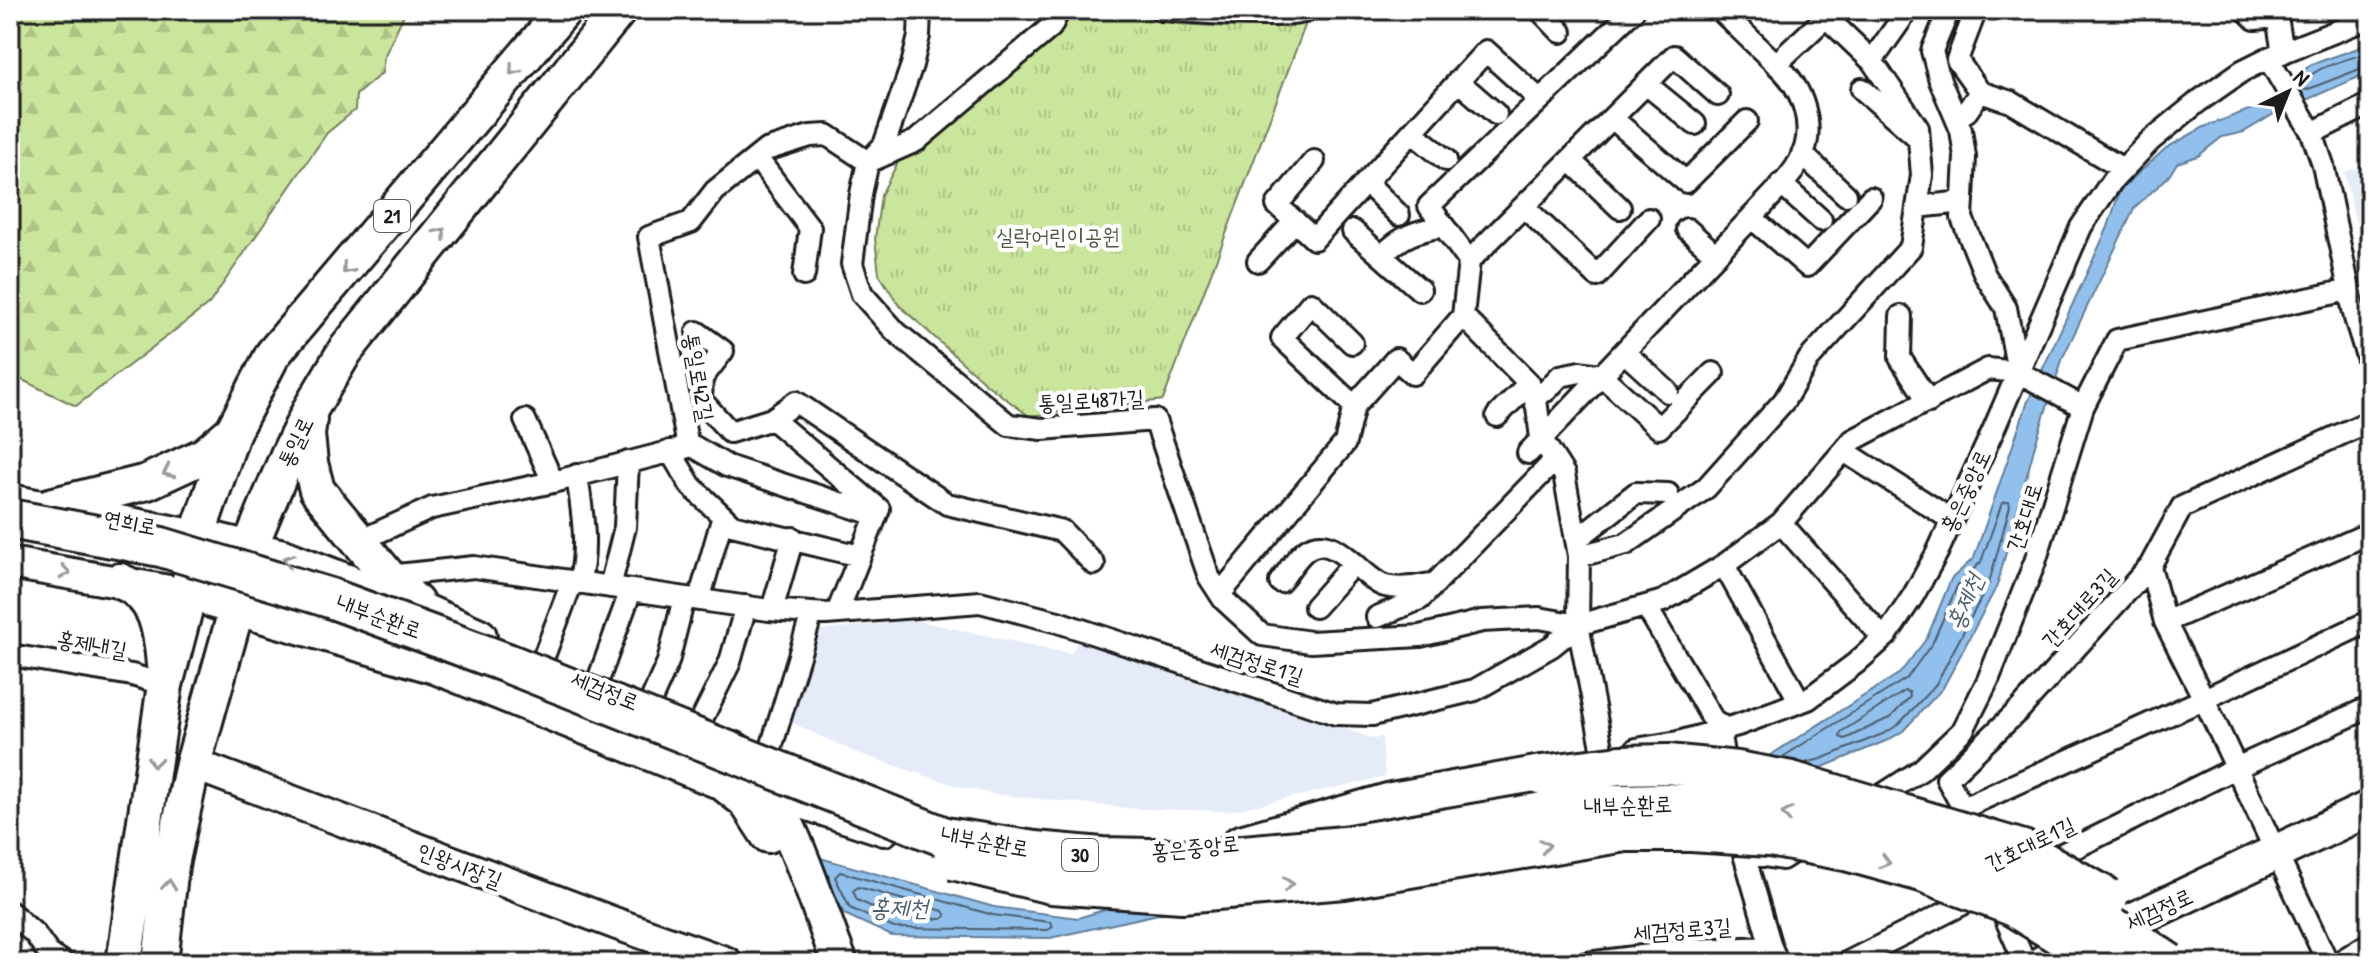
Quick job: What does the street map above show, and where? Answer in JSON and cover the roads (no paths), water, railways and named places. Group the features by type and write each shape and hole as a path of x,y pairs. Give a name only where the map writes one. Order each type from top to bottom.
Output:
{"highway":[{"name":"내부순환로","path":"10,519 161,547 330,598 507,663 945,837 1035,851 1102,857 1199,859 1344,846 1584,805 1665,803 1751,807 1854,825 1933,846 2031,884 2130,937 2169,963"},
{"name":"내부순환로","path":"10,539 180,571 281,602 494,683 857,830 944,858 1051,884 1182,893 1344,879 1625,832 1754,836 1846,851 1922,872 2012,906 2106,963"},
{"path":"1241,845 1392,802 1542,775 1620,765 1668,764 1713,768 1791,781 2023,850 2098,891 2193,963"}],"main road":[{"name":"21","path":"197,536 233,431 273,354 564,10"},
{"name":"통일로","path":"160,963 171,865 193,764 249,549 288,455 311,408 345,351 619,10"},
{"path":"311,408 307,435 317,490 388,576 425,612"},
{"path":"50,506 147,482 205,455 233,431"},
{"path":"124,963 165,685 197,536"},
{"name":"연희로","path":"197,536 249,549"},
{"name":"세검정로","path":"249,549 283,557 425,612 541,664 710,733 741,756 772,813 840,963"},
{"path":"120,581 140,592 157,616 165,685"},
{"path":"186,594 236,606"},
{"name":"세검정로","path":"236,606 435,666 722,782 746,801 772,813 823,963"},
{"name":"세검정로","path":"2043,963 2370,808"}],"street":[{"name":"통일로48가길","path":"920,10 919,36 900,101 884,145 868,162 852,264 862,294 896,332 1009,425 1042,429 1155,420 1209,577 1220,594 1262,635 1311,642 1420,636 1482,621 1539,618 1578,625"},
{"path":"868,162 916,141 1051,27 1059,10"},
{"path":"1161,10 1258,14 1302,14 1310,10"},
{"path":"1540,10 1561,32"},
{"path":"1469,261 1429,206 1634,10"},
{"path":"1949,10 1932,51 1940,81 1961,130 1965,157 1962,218 1985,275 2006,308 2018,372 2083,407"},
{"path":"1976,10 1957,60 1980,92 2011,102 2123,169"},
{"path":"2246,10 2255,19 2277,13 2274,58 2311,132 2323,165 2349,290 2370,366"},
{"path":"1534,446 1752,218 1800,162 1808,133 1802,95 1791,77 1730,13"},
{"path":"1872,61 1905,14"},
{"path":"1578,548 1626,544 1706,488 1784,401 1809,359 1911,247 1922,175 1918,128 1872,61 1826,17 1776,64"},
{"name":"홍은중앙로","path":"710,733 768,758 951,824 1018,842 1145,853 1188,852 1241,845 1381,796 1606,768 1694,754 1721,744 1808,699 1856,663 1883,638 1913,596 1952,520 2081,227 2123,169 2150,141 2242,71 2362,17"},
{"path":"1314,161 1277,205 1314,239 1486,51 1540,100"},
{"path":"1220,594 1345,443 1354,406 1396,359 1413,374 1463,316 1469,261 1674,56 1718,95"},
{"path":"1458,81 1496,114"},
{"path":"1646,84 1695,124"},
{"path":"1862,89 1919,139"},
{"path":"1956,118 1967,111 1980,92"},
{"path":"2311,132 2370,104"},
{"path":"1612,118 1686,182 1747,121"},
{"path":"1412,132 1446,160"},
{"name":"통일로42길","path":"678,446 649,237 691,222 715,191 766,150 827,135 868,162"},
{"path":"1802,154 1846,195"},
{"path":"757,158 810,228 804,275"},
{"path":"1570,160 1620,208"},
{"path":"1366,182 1399,215"},
{"path":"1781,184 1821,220"},
{"path":"1752,218 1807,266 1871,198"},
{"path":"1917,207 1963,202"},
{"path":"1524,207 1597,276 1649,219"},
{"path":"1258,261 1295,221"},
{"path":"1383,255 1397,240 1443,226"},
{"path":"1687,229 1716,255"},
{"path":"1353,231 1420,290"},
{"name":"간호대로","path":"1745,853 1782,859 1921,770 1963,730 1988,680 2035,562 2083,407 2117,340 2349,290"},
{"path":"1352,343 1311,303 1282,338 1354,406"},
{"path":"1463,316 1538,387 1534,446"},
{"path":"1901,316 1900,358 1929,402"},
{"path":"697,332 723,351 702,378 701,400 730,432 772,419 796,402 947,504 1062,531 1094,564"},
{"path":"1624,352 1668,392"},
{"name":"세검정로1길","path":"388,576 474,567 772,610 812,613 980,602 1058,622 1336,714 1372,715 1475,690 1552,646 1578,625 1663,601 1724,565 1781,523 1853,440 1988,369 2018,372"},
{"path":"1497,416 1538,387 1560,376 1580,372 1601,375 1659,428 1713,373"},
{"path":"772,419 878,512"},
{"path":"525,420 553,482"},
{"path":"2150,566 2182,507 2370,421"},
{"path":"678,446 691,486 732,525 860,556"},
{"path":"359,541 432,508 553,482 678,446 727,466 878,512"},
{"path":"1534,446 1555,460 1564,474 1578,548 1578,625 1606,768"},
{"path":"1844,451 1952,520"},
{"path":"1377,617 1420,599 1555,460"},
{"path":"610,587 625,527 628,462"},
{"path":"541,664 585,561 586,537 577,475"},
{"path":"1578,548 1636,493 1668,494"},
{"name":"연희로","path":"10,500 197,536"},
{"path":"837,613 878,512"},
{"path":"648,707 723,516"},
{"path":"1781,523 1883,638"},
{"path":"2328,963 2165,622 2370,533"},
{"path":"772,610 793,538"},
{"path":"1280,582 1308,549 1320,546 1341,552 1383,586 1413,587 1436,583"},
{"path":"10,563 186,594"},
{"path":"1315,607 1354,563"},
{"path":"1724,565 1800,702"},
{"name":"간호대로3길","path":"2150,566 2165,622"},
{"name":"간호대로3길","path":"1963,808 1947,779 2021,708 2150,566"},
{"path":"596,686 631,590"},
{"path":"710,733 746,606"},
{"path":"1646,606 1721,744"},
{"path":"768,758 812,613"},
{"path":"2025,963 1992,889 1963,808 2370,621"},
{"name":"홍제내길","path":"10,655 132,675 165,685"},
{"name":"간호대로1길","path":"1846,963 2236,768 2370,707"},
{"name":"세검정로3길","path":"1594,962 1690,950 1774,955 1736,827 1721,744"},
{"name":"인왕시장길","path":"193,764 602,919 727,963"},
{"name":"홍은중앙로","path":"772,813 976,859 1037,869 1135,876 1219,870 1299,851 1398,819 1606,768"},
{"path":"10,912 35,934 54,960"},
{"path":"2338,963 2370,943"}],"water":[{"name":"홍제천","path":"2370,44 2370,72 2274,114 2244,132 2222,137 2198,156 2177,163 2168,177 2135,207 2063,357 2035,445 1997,586 1943,688 1903,731 1888,740 1823,767 1050,938 892,936 844,914 817,857 994,907 1078,918 1185,885 1739,775 1900,673 1927,638 1951,579 1974,558 2028,401 2108,227 2120,190 2166,148 2204,127 2270,102 2310,65"}],"park label":[{"name":"실락어린이공원","path":"1058,236"}]}
